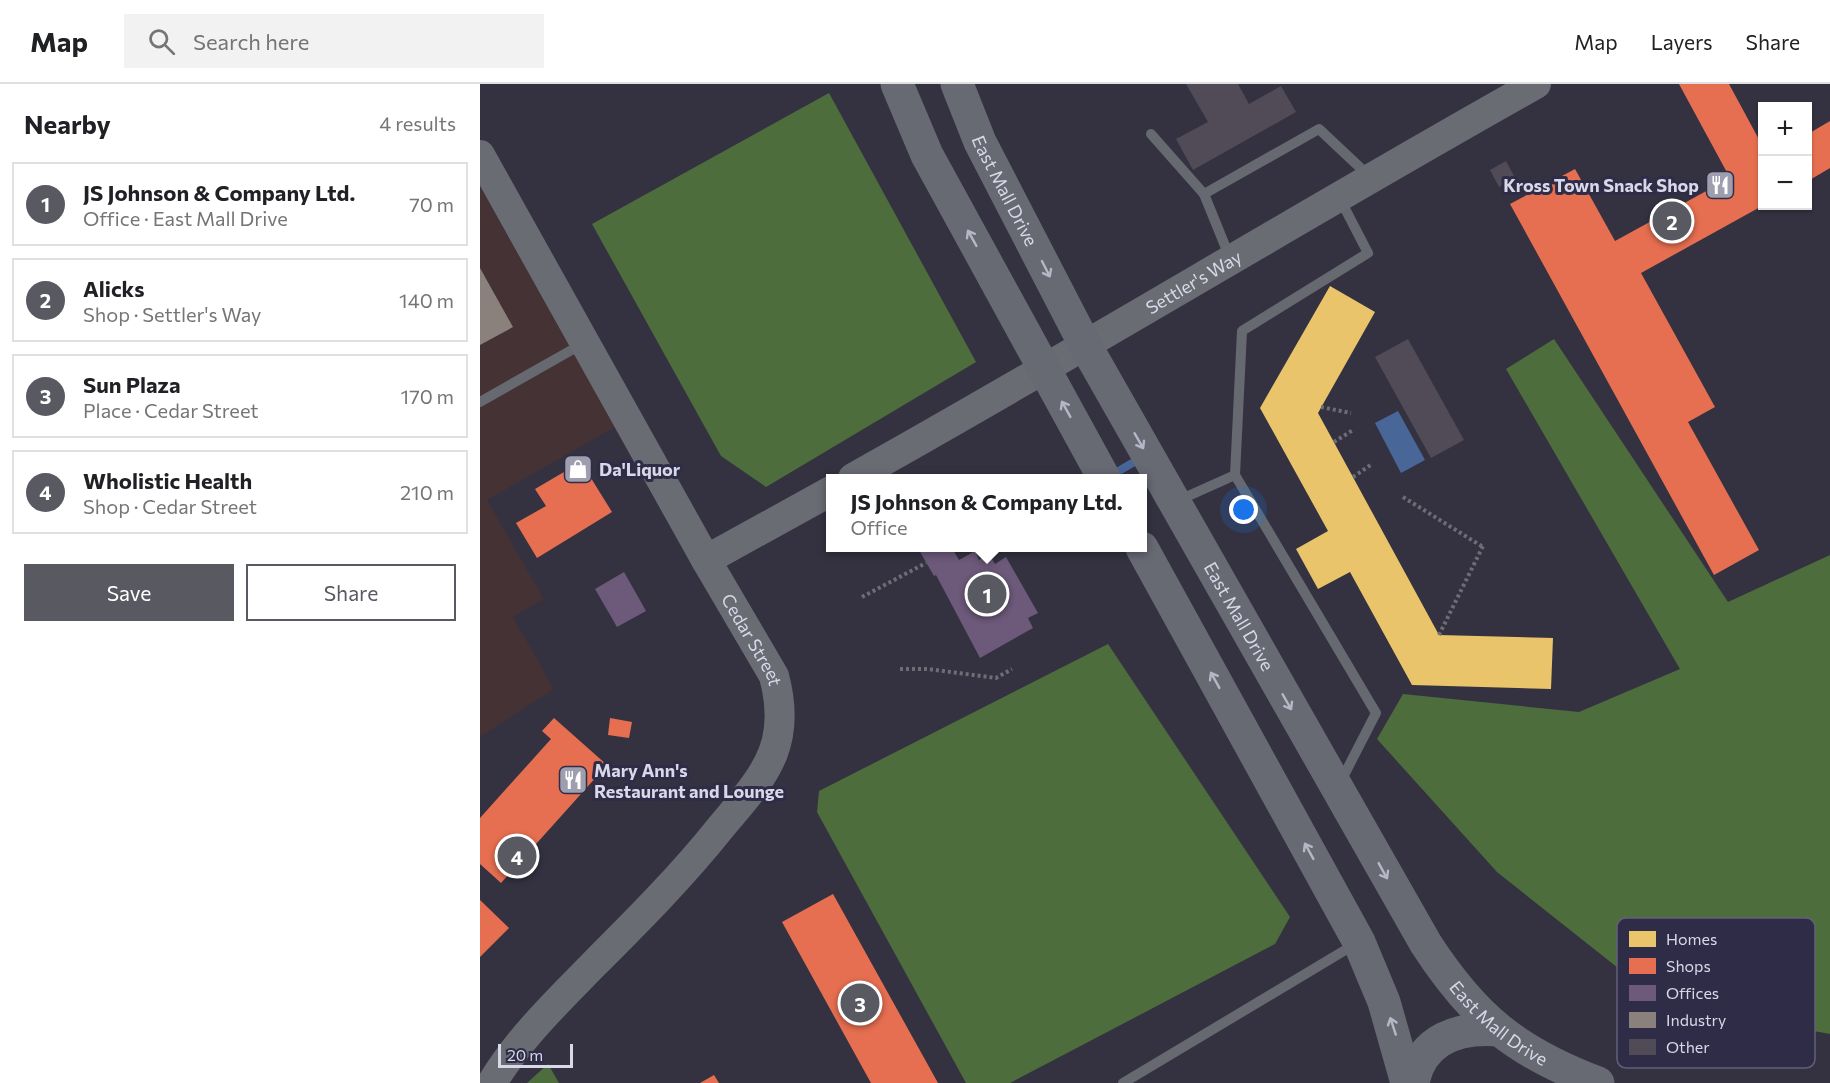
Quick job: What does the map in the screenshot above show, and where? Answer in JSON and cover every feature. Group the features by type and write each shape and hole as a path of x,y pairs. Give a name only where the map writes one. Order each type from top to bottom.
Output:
{"main road":[{"path":"897,84 927,155 1102,474"},
{"name":"East Mall Drive","path":"957,84 980,142 1084,343 1403,907 1442,969 1476,1011 1511,1039 1598,1083"},
{"name":"Settler's Way","path":"860,474 1044,369 1084,343 1231,261 1370,177 1536,84"},
{"name":"Cedar Street","path":"480,155 706,560 774,676 780,718 771,758 759,781 700,853 538,1022 506,1061 492,1083"},
{"path":"706,560 826,494"},
{"path":"1144,552 1359,942 1388,1012 1407,1083"},
{"path":"1413,1083 1424,1055 1438,1041 1456,1032 1476,1028 1511,1039 1542,1083"}],"lane":[{"path":"1204,194 1319,129 1370,177"},
{"path":"1150,134 1204,194 1231,261"},
{"path":"1336,789 1376,712 1235,475 1242,332 1368,253 1338,196"},
{"path":"480,402 584,343"},
{"path":"1174,502 1235,475"},
{"path":"1123,1083 1359,942"}],"path":[{"path":"1321,407 1351,413"},
{"path":"1334,442 1353,430"},
{"path":"1353,477 1372,464"},
{"path":"1403,497 1484,545 1439,635"},
{"path":"862,597 926,563"},
{"path":"900,669 928,669 996,678 1012,669"}],"shaded area":[{"path":"480,187 617,426 487,500 544,599 513,617 554,689 480,737"}],"green space":[{"path":"829,93 976,362 766,487 721,456 592,224"},
{"path":"1554,339 1728,602 1830,555 1830,1034 1815,1031 1815,918 1617,918 1617,967 1497,872 1377,739 1403,694 1579,712 1680,669 1506,369"},
{"path":"1108,644 1290,917 1275,944 1010,1083 966,1083 817,812 819,791"},
{"path":"548,1064 559,1083 527,1083"}],"water":[{"path":"1398,411 1425,460 1401,473 1375,423"}],"building: Homes":[{"path":"1330,286 1375,312 1318,413 1439,635 1553,638 1551,689 1412,685 1350,572 1318,589 1296,549 1328,531 1260,408"}],"building: Shops":[{"path":"1679,84 1729,84 1758,138 1758,208 1641,273 1715,407 1688,422 1759,550 1714,575 1510,204 1575,169 1615,241 1730,178"},
{"path":"1830,121 1830,168 1812,179 1812,156 1812,132"},
{"path":"581,462 612,512 537,558 516,523 546,506 535,489"},
{"path":"554,718 607,765 501,883 480,864 480,818 551,739 542,731"},
{"path":"610,718 632,722 629,738 608,735"},
{"path":"833,894 938,1083 871,1083 782,922"},
{"path":"480,900 509,928 480,957"},
{"path":"714,1075 719,1083 700,1083"}],"building: Offices":[{"path":"920,552 954,552 959,560 973,552 975,552 979,560 989,554 995,564 1006,557 1038,613 1028,618 1033,628 980,658 936,575 934,576"},
{"path":"624,572 646,611 617,627 595,589"}],"building: Industry":[{"path":"480,268 513,327 480,345"}],"building: Other":[{"path":"1186,84 1238,84 1249,104 1281,86 1296,112 1193,170 1176,139 1208,122"},
{"path":"1506,161 1515,178 1499,187 1490,170"},
{"path":"1408,339 1464,440 1431,458 1375,357"}],"waterway":[{"path":"1113,474 1141,458"}],"place":[{"name":"Kross Town Snack Shop","path":"1720,185"},
{"name":"Alicks","path":"1672,221"},
{"name":"Da'Liquor","path":"578,469"},
{"name":"JS Johnson & Company Ltd.","path":"987,594"},
{"name":"Mary Ann's Restaurant and Lounge","path":"573,780"},
{"name":"Wholistic Health","path":"517,856"},
{"name":"Sun Plaza","path":"860,1003"}]}
